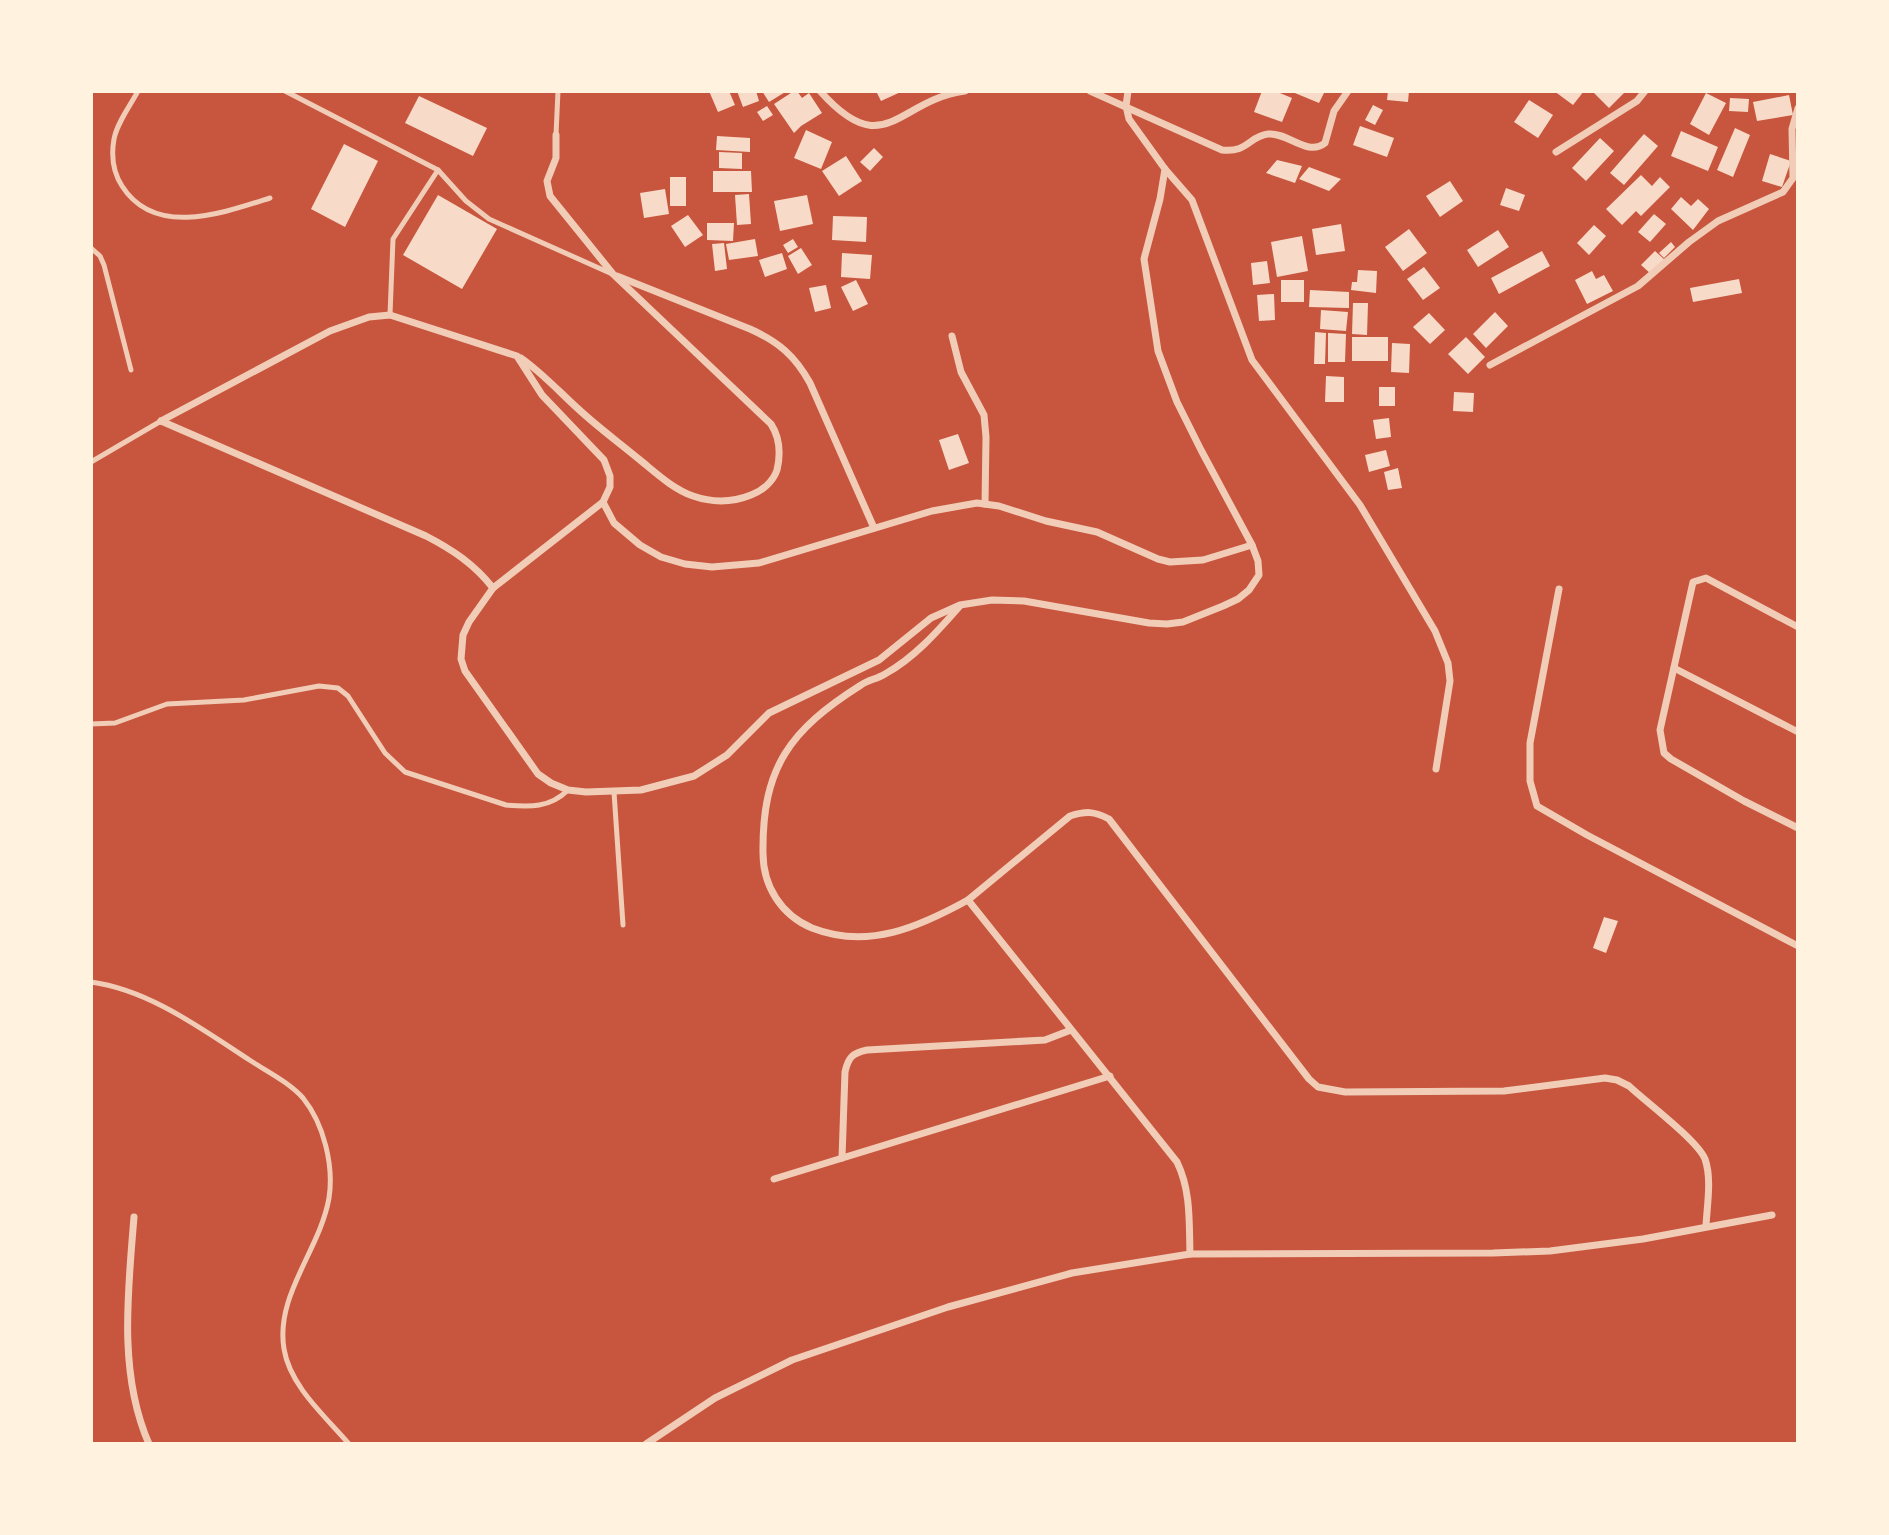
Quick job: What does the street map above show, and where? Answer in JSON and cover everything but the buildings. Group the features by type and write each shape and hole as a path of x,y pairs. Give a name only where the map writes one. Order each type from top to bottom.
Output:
{"street":[{"path":"820,91 851,119 863,125 879,126 937,99 965,91"},
{"path":"1090,91 1222,150 1241,150 1268,134 1315,148 1325,143 1334,111 1348,91"},
{"path":"1128,91 1126,106 1129,119 1165,169 1192,200 1252,360 1360,505 1435,631 1448,663 1450,681 1436,769"},
{"path":"1556,152 1637,101 1645,91"},
{"path":"1490,365 1638,286 1718,221 1783,192 1793,178 1792,129 1798,108"},
{"path":"161,421 330,331 369,317 390,315 517,356 675,488 710,501 725,501 757,493 768,485 776,474 780,446 777,433 771,424 613,274 550,197 547,181 556,159 556,135"},
{"path":"517,356 542,395 604,460 610,476 610,486 603,502 492,588 468,622 463,635 461,659 465,671 538,774 551,783 568,790 614,792 671,783 711,767 727,755 769,713 879,660 931,618 960,605 992,600 1024,601 1149,623 1183,622 1238,599 1255,583 1259,568 1252,545 1177,402 1158,351 1144,259 1165,169"},
{"path":"613,274 751,329 788,350 810,383 874,528"},
{"path":"952,337 961,373 984,415 985,504"},
{"path":"161,421 426,536 471,564 492,588"},
{"path":"603,502 614,523 640,545 661,557 685,564 712,567 759,563 955,506 985,504 1097,532 1170,562 1203,560 1252,545"},
{"path":"1798,627 1706,578 1693,582 1660,730 1664,753 1744,801 1798,828"},
{"path":"1559,589 1530,743 1530,781 1537,806 1798,946"},
{"path":"960,605 931,638 909,657 884,675 863,683 820,713 793,740 772,777 764,817 763,860 772,893 794,918 811,927 856,937 901,931 929,921 968,900 1070,816 1084,811 1096,812 1109,819 1309,1079 1318,1087 1345,1092 1504,1091 1593,1079 1617,1080 1638,1095 1695,1146 1704,1158 1708,1188 1706,1226"},
{"path":"1674,668 1798,732"},
{"path":"968,900 1177,1162 1185,1178 1188,1194 1190,1254"},
{"path":"842,1158 845,1072 848,1059 856,1052 1045,1040 1071,1030"},
{"path":"774,1179 1110,1076"},
{"path":"646,1444 726,1392 792,1360 971,1300 1072,1273 1190,1254 1550,1251 1643,1239 1772,1215"},
{"path":"134,1217 128,1318 130,1360 134,1398 149,1444"}],"lane":[{"path":"138,91 114,136 112,156 116,177 128,195 150,211 168,218 202,217 270,198"},
{"path":"285,91 438,170 466,201 489,219 613,274"},
{"path":"556,135 558,91"},
{"path":"390,315 393,239 438,170"},
{"path":"91,248 100,256 104,265 131,370"},
{"path":"91,462 161,421"},
{"path":"91,724 115,723 167,704 244,700 332,686 348,696 394,764 419,778 506,805 545,805 554,802 568,790"},
{"path":"614,792 623,925"},
{"path":"91,982 137,996 176,1014 284,1083 302,1097 314,1115 328,1155 329,1198 322,1226 285,1309 284,1348 295,1380 349,1444"}]}
